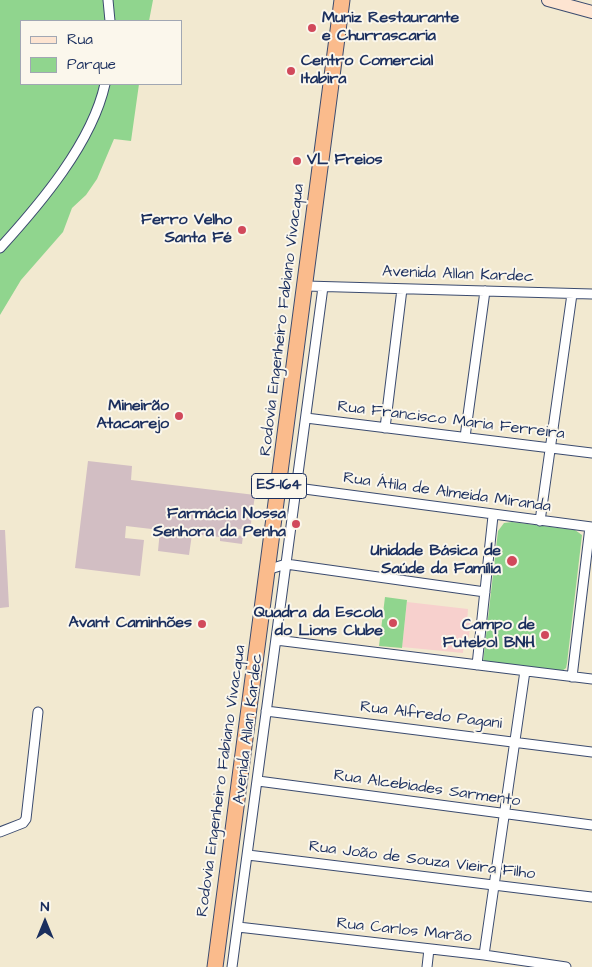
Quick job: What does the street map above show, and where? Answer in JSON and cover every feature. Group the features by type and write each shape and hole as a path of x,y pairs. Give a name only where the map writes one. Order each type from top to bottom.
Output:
{"highway":[{"name":"Rodovia Engenheiro Fabiano Vivacqua","path":"215,967 306,286 341,1"}],"main road":[{"path":"548,0 592,12"}],"street":[{"path":"108,0 110,20"},
{"path":"0,248 44,200 88,128 105,85"},
{"name":"Avenida Allan Kardec","path":"306,286 592,294"},
{"name":"Avenida Allan Kardec","path":"232,967 323,286"},
{"path":"385,428 402,289"},
{"path":"465,437 485,291"},
{"path":"540,521 572,294"},
{"name":"Rua Francisco Maria Ferreira","path":"306,418 592,453"},
{"name":"Rua Átila de Almeida Miranda","path":"297,488 494,516 591,527"},
{"path":"477,665 494,516"},
{"path":"572,677 591,527"},
{"path":"267,570 286,564 485,592"},
{"path":"582,601 592,603"},
{"path":"276,640 592,679"},
{"path":"484,955 525,671"},
{"name":"Rua Alfredo Pagani","path":"266,711 592,752"},
{"path":"0,832 23,823 29,811 38,712"},
{"name":"Rua Alcebiades Sarmento","path":"258,781 592,825"},
{"name":"Rua João de Souza Vieira Filho","path":"248,855 592,897"},
{"name":"Rua Carlos Marão","path":"238,927 484,955 566,967"},
{"path":"427,967 429,949"}],"shaded area":[{"path":"88,461 132,466 131,480 255,495 250,530 224,528 223,534 243,536 242,544 220,541 220,537 192,534 189,555 158,551 160,530 126,526 125,538 144,540 140,576 75,568"},
{"path":"0,530 5,530 9,607 0,608"},
{"path":"407,602 468,609 469,637 464,636 463,653 402,647"}],"green space":[{"path":"0,0 153,0 149,20 20,20 20,85 139,85 131,141 114,139 97,179 86,195 72,208 63,232 21,280 0,315"},
{"path":"512,522 575,530 582,535 567,663 566,668 561,672 483,662 498,531 504,523"},
{"name":"Quadra da Escola do Lions Clube","path":"385,597 407,600 402,648 379,646"}],"place":[{"name":"Muniz Restaurante e Churrascaria","path":"312,28"},
{"name":"Centro Comercial Itabira","path":"291,71"},
{"name":"VL Freios","path":"297,161"},
{"name":"Ferro Velho Santa Fé","path":"242,230"},
{"name":"Mineirão Atacarejo","path":"179,416"},
{"name":"Farmácia Nossa Senhora da Penha","path":"296,524"},
{"name":"Unidade Básica de Saúde da Família","path":"512,561"},
{"name":"Quadra da Escola do Lions Clube","path":"393,623"},
{"name":"Avant Caminhões","path":"202,624"},
{"name":"Campo de Futebol BNH","path":"545,635"}]}
